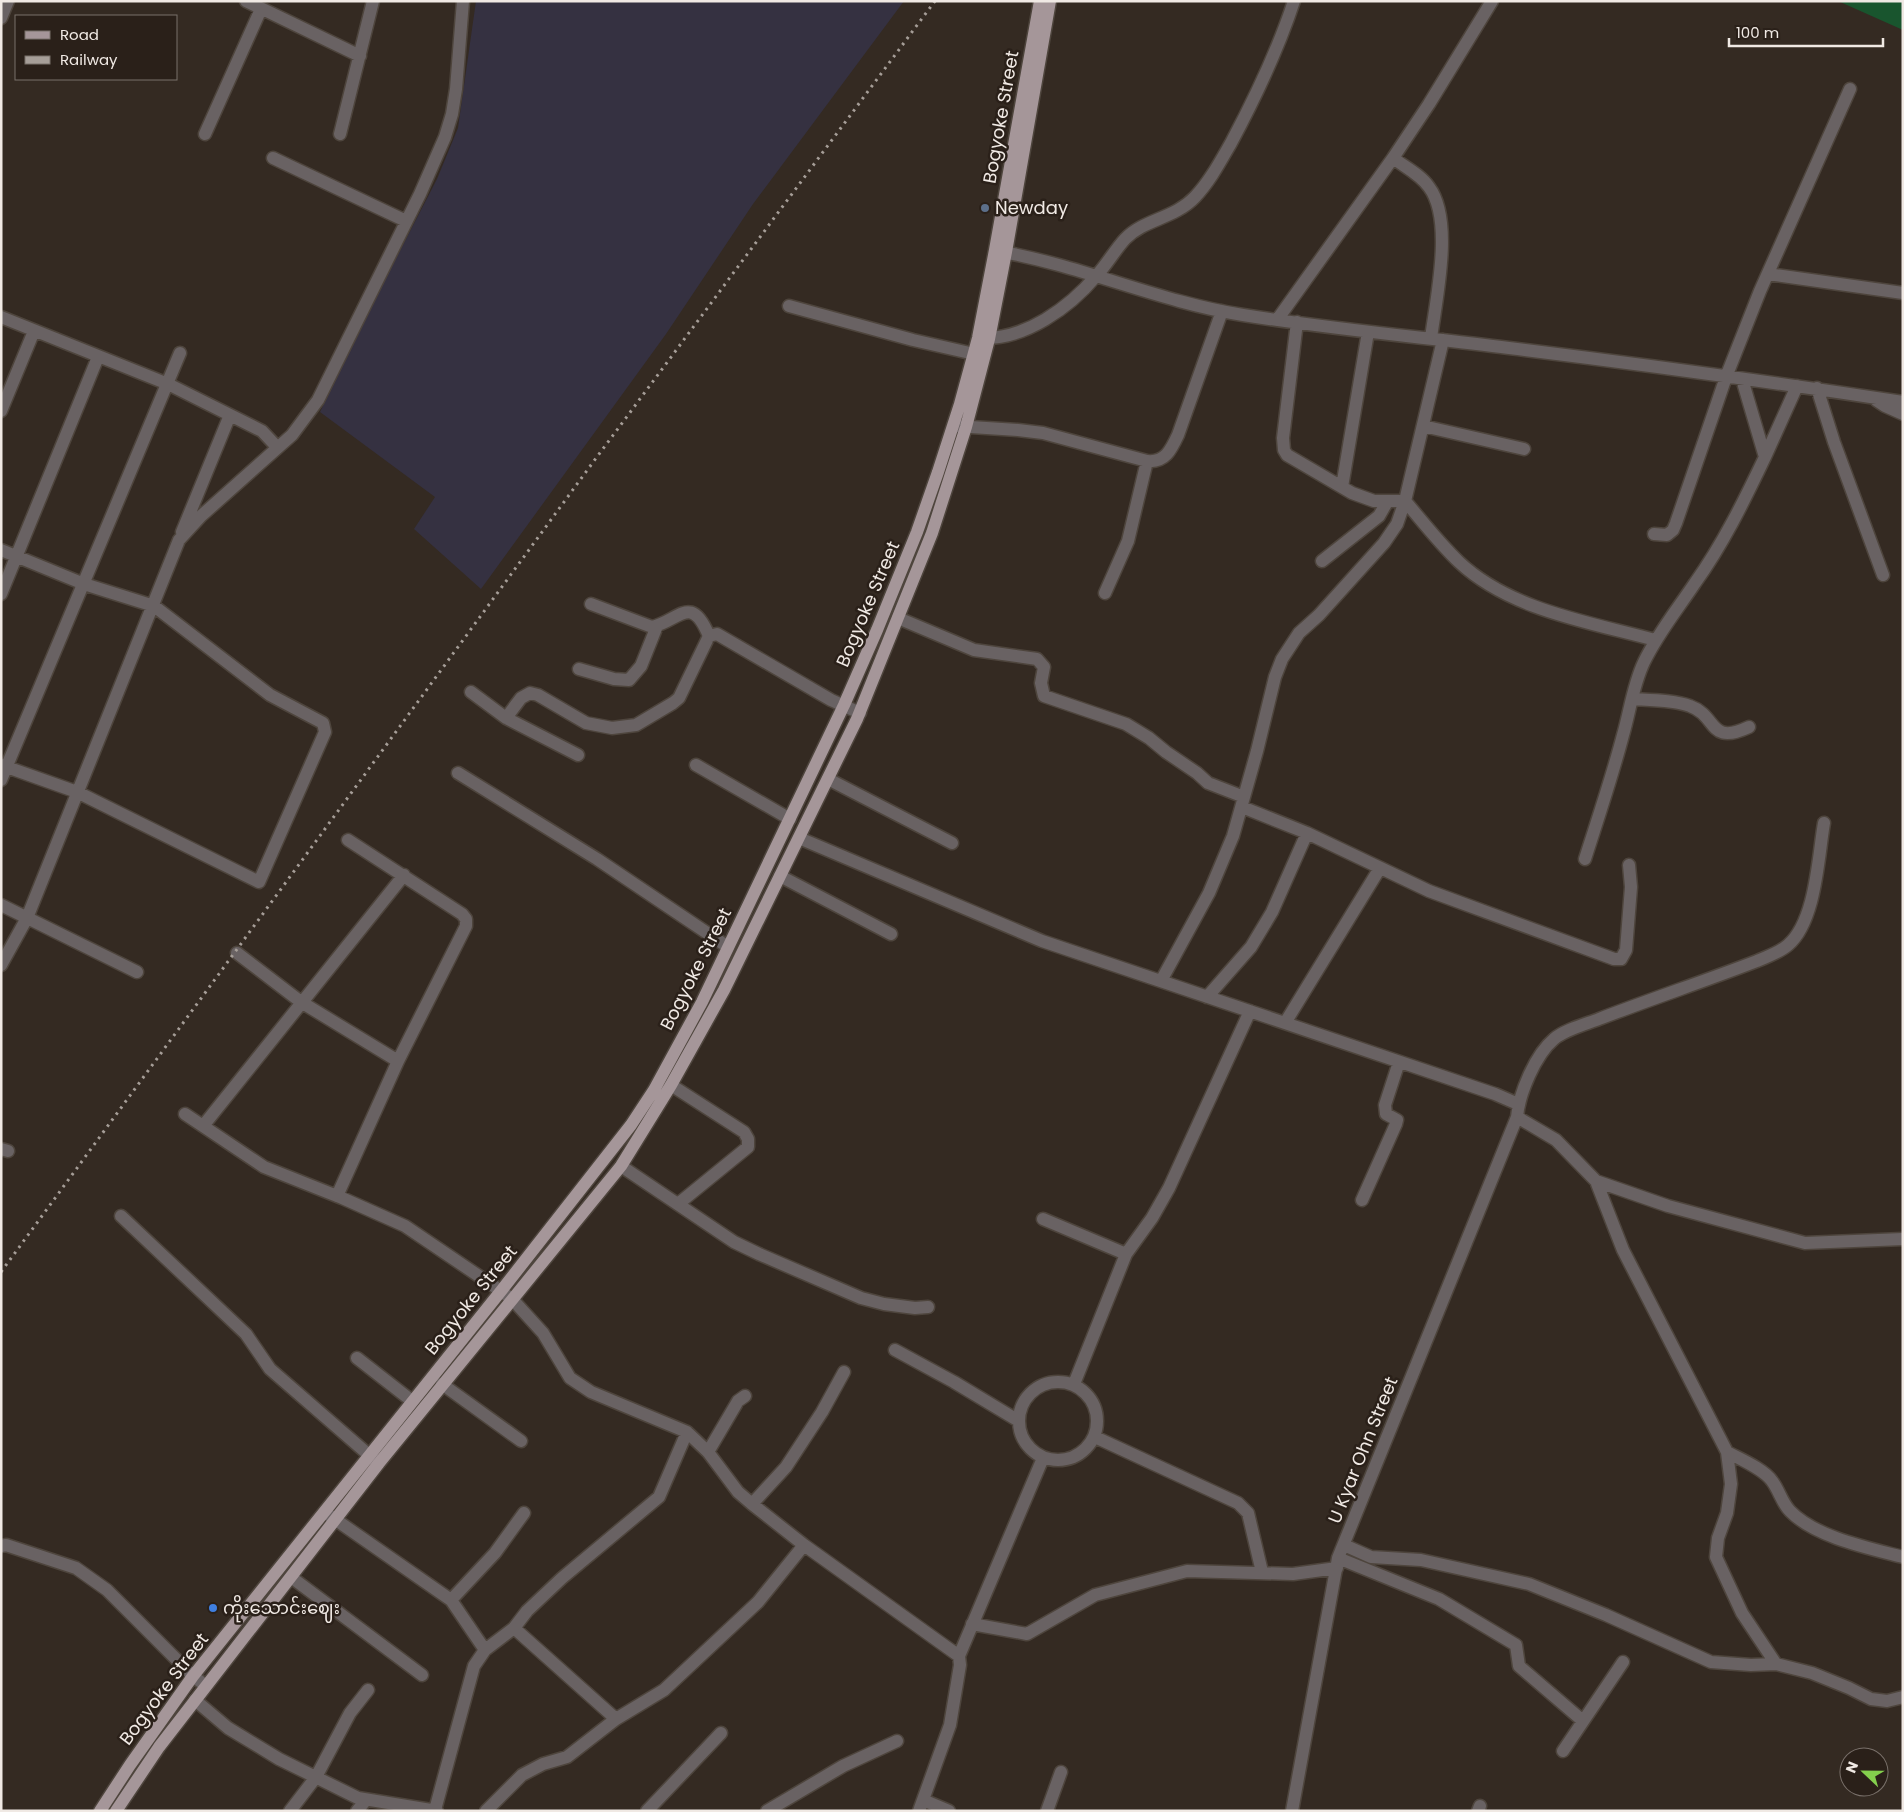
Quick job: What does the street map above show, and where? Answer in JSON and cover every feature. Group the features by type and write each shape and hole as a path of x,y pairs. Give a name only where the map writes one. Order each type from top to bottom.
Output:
{"main road":[{"name":"Bogyoke Street","path":"1040,1 1041,23"},
{"name":"Bogyoke Street","path":"116,1811 159,1747 379,1463 621,1166 671,1085 724,990 860,713 932,533 966,426 1001,251 1041,23 1050,1"},
{"name":"Bogyoke Street","path":"100,1811 130,1764 193,1676 501,1291 635,1118 654,1090 702,1002 844,705 917,532 953,425 979,356"}],"street":[{"path":"1,18 8,1"},
{"path":"246,1 360,56"},
{"path":"340,134 373,1"},
{"path":"179,540 201,516 292,435 318,400 435,162 452,114 456,90 463,1"},
{"path":"984,338 1012,335 1039,323 1069,302 1097,275 1132,233 1149,223 1177,212 1196,197 1216,168 1246,113 1274,52 1294,1"},
{"path":"1278,320 1393,158 1429,104 1492,1"},
{"path":"204,134 261,8"},
{"path":"1654,534 1666,535 1673,530 1726,377 1768,274 1850,89"},
{"path":"273,158 406,221"},
{"path":"1162,981 1209,893 1233,836 1275,677 1288,649 1299,633 1319,615 1384,543 1397,524 1406,502 1423,426 1437,339 1442,251 1437,202 1426,183 1393,158"},
{"path":"1001,251 1097,275 1190,304 1222,311 1368,332 1437,339 1817,388 1903,402"},
{"path":"1768,274 1903,293"},
{"path":"789,306 979,356"},
{"path":"953,425 1042,433 1146,461 1157,461 1168,454 1175,442 1222,311"},
{"path":"1,317 168,384 262,431 277,447"},
{"path":"1297,322 1283,438 1284,450 1292,458 1364,498 1386,502 1406,502 1459,562 1493,587 1534,606 1655,640"},
{"path":"1,410 34,330"},
{"path":"1342,486 1368,332"},
{"path":"1,780 4,766 84,584 180,353"},
{"path":"1,594 98,357"},
{"path":"1742,379 1765,457"},
{"path":"1585,858 1609,783 1638,676 1655,640 1670,616 1695,584 1741,508 1796,386"},
{"path":"1817,388 1834,442 1883,574"},
{"path":"1872,397 1885,406 1903,414"},
{"path":"1,965 27,918 154,606 189,511 230,414"},
{"path":"1423,426 1524,449"},
{"path":"1105,593 1128,541 1146,461"},
{"path":"1322,561 1379,516 1386,502"},
{"path":"1,550 84,584 154,606 270,695 323,723 325,732 259,882 77,792 4,766"},
{"path":"506,718 521,698 530,693 538,695 586,723 612,728 636,725 679,698 709,636 704,623 691,612 684,611 652,627 591,604"},
{"path":"898,618 974,650 1037,659 1044,667 1041,683 1044,696 1126,724 1149,738 1208,783 1243,802 1429,890 1614,959 1621,959 1626,950 1631,887 1629,865"},
{"path":"579,669 614,679 629,680 641,666 657,626"},
{"path":"709,636 717,634 831,700 860,713"},
{"path":"471,692 506,718 578,755"},
{"path":"1632,699 1690,705 1702,714 1715,728 1728,734 1733,734 1749,727"},
{"path":"696,765 790,819"},
{"path":"458,773 598,859 728,947"},
{"path":"828,779 952,843"},
{"name":"U Kyar Ohn Street","path":"1292,1811 1338,1563 1534,1066 1554,1038 1609,1015 1757,961 1778,952 1789,944 1798,934 1808,913 1824,823"},
{"path":"1206,997 1251,947 1272,912 1307,833"},
{"path":"799,838 1042,941 1495,1094 1556,1140 1596,1181 1623,1250 1727,1452 1731,1484 1726,1513 1718,1538 1716,1557 1742,1613 1776,1664"},
{"path":"337,1196 398,1061 466,926 466,919 462,914 348,840"},
{"path":"1285,1023 1380,868"},
{"path":"203,1126 404,875"},
{"path":"780,876 892,934"},
{"path":"1,905 137,972"},
{"path":"237,953 301,1002 398,1061"},
{"path":"1074,1384 1126,1254 1152,1218 1170,1188 1250,1011"},
{"path":"1362,1200 1396,1124 1397,1120 1386,1114 1386,1105 1399,1062"},
{"path":"671,1085 744,1132 748,1139 748,1147 678,1204"},
{"path":"185,1114 264,1167 405,1226 501,1291 513,1300 543,1333 570,1378 591,1392 687,1432 708,1452 738,1492 752,1504 804,1545 959,1656"},
{"path":"621,1166 734,1242 861,1298 884,1304 915,1308 928,1307"},
{"path":"1596,1181 1668,1206 1805,1244 1903,1239"},
{"path":"121,1216 246,1334 270,1369 379,1463"},
{"path":"1043,1218 1126,1254"},
{"path":"895,1350 954,1382 1019,1421"},
{"path":"357,1358 412,1402"},
{"path":"752,1504 786,1467 822,1412 844,1372"},
{"path":"1059,1381 1074,1384 1087,1393 1095,1406 1098,1421 1095,1437 1086,1449 1073,1458 1058,1461 1043,1458 1030,1449 1022,1436 1019,1421 1022,1406 1030,1393 1044,1384 1059,1381"},
{"path":"442,1384 521,1441"},
{"path":"708,1452 738,1401 745,1396"},
{"path":"195,1700 228,1728 279,1759 358,1798 436,1811 474,1666 485,1650 514,1628 527,1612 562,1578 660,1497 687,1432"},
{"path":"1095,1437 1238,1503 1248,1513 1262,1572"},
{"path":"1727,1452 1753,1466 1772,1480 1790,1511 1812,1527 1836,1539 1903,1557"},
{"path":"949,1811 921,1806 950,1726 960,1665 959,1656 1043,1458"},
{"path":"324,1511 451,1600 485,1650"},
{"path":"451,1600 495,1553 524,1513"},
{"path":"1,1546 6,1545 76,1568 106,1590 193,1676 206,1686"},
{"path":"486,1811 522,1775 543,1764 567,1757 616,1719 664,1690 758,1602 804,1545"},
{"path":"1344,1545 1371,1557 1421,1560 1529,1584 1606,1615 1711,1662 1776,1664 1812,1674 1871,1699 1887,1701 1903,1697"},
{"path":"972,1624 1027,1634 1095,1595 1187,1571 1293,1574 1338,1563 1439,1599 1516,1644 1519,1666 1583,1721"},
{"path":"291,1577 422,1675"},
{"path":"514,1628 616,1719"},
{"path":"1563,1751 1623,1662"},
{"path":"290,1811 316,1777 350,1713 368,1690"},
{"path":"647,1811 721,1733"},
{"path":"767,1811 844,1766 897,1741"},
{"path":"1047,1811 1061,1772"},
{"path":"357,1811 366,1800"}],"shaded area":[{"path":"476,1 904,1 753,204 666,334 481,589 414,529 435,497 320,412 373,303 437,179 458,128"}],"green space":[{"path":"1838,1 1903,1 1903,30"}],"railway":[{"path":"1,1272 591,465 935,1"}],"place":[{"name":"Newday","path":"985,208"},
{"name":"ကိုးသောင်းဈေး","path":"213,1608"}]}
